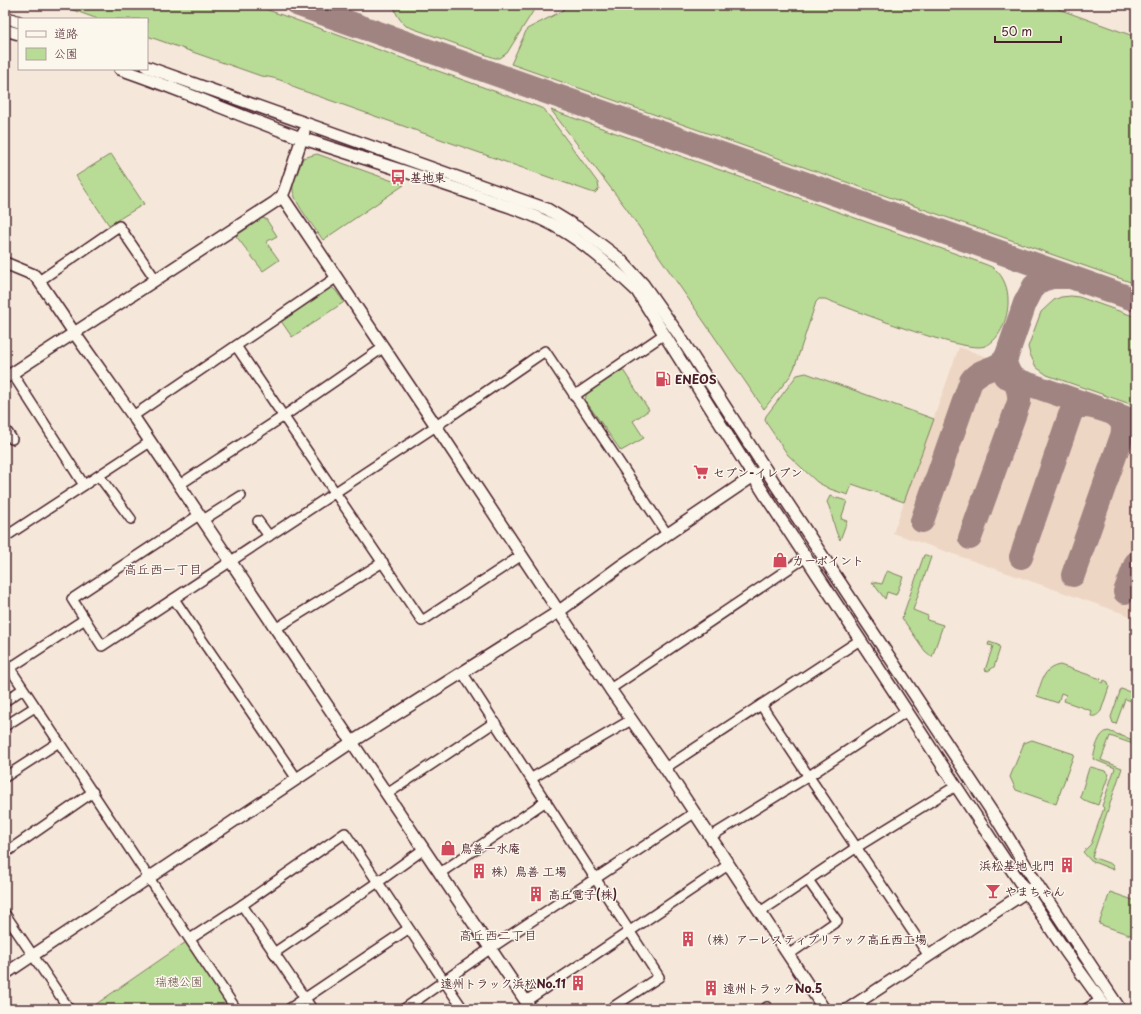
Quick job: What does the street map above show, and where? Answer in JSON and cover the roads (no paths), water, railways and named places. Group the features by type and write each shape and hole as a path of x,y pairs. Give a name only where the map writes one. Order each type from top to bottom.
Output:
{"street":[{"path":"5,17 18,22"},
{"path":"5,30 18,34"},
{"path":"148,67 547,209 583,231 620,259 643,284 678,332 765,468 1120,1009"},
{"path":"123,70 162,83 228,111 302,138 525,212 559,228 595,253 636,292 860,640 1066,952 1104,1004 1086,1009"},
{"path":"84,485 8,376 75,334 282,196 307,124"},
{"path":"282,196 384,347 610,690 665,768 824,1009"},
{"path":"39,281 119,226 156,280"},
{"path":"5,263 34,275 39,281 133,416 528,1005 630,931 728,865"},
{"path":"133,416 337,277"},
{"path":"574,396 663,335"},
{"path":"236,346 422,621 522,556"},
{"path":"179,485 284,416 384,347"},
{"path":"241,496 201,518 72,598 102,646 436,426 545,351 667,534"},
{"path":"5,428 12,439"},
{"path":"5,536 150,442"},
{"path":"5,974 352,742 558,612 622,565 754,477 765,468"},
{"path":"99,476 131,519"},
{"path":"258,521 269,536"},
{"path":"610,690 806,557"},
{"path":"275,629 382,562"},
{"path":"174,599 297,779"},
{"path":"85,619 7,664 236,1009"},
{"path":"665,768 860,640"},
{"path":"462,672 532,778 659,977 610,1009"},
{"path":"5,701 23,689"},
{"path":"761,705 929,956"},
{"path":"5,726 35,707"},
{"path":"710,837 809,776 907,711"},
{"path":"532,778 631,720"},
{"path":"387,794 495,722"},
{"path":"5,777 59,742"},
{"path":"760,912 857,847 956,786"},
{"path":"5,853 93,792"},
{"path":"440,873 546,801"},
{"path":"404,1009 491,948 694,812"},
{"path":"190,939 345,834 463,1009"},
{"path":"274,953 424,849"},
{"path":"788,955 837,921 808,880"},
{"path":"848,1009 1037,884"},
{"path":"242,905 312,1009"},
{"path":"5,914 69,1009"},
{"path":"289,1009 408,929"},
{"path":"764,1009 768,1009"}],"place":[{"name":"基地東","path":"398,177"},
{"name":"ENEOS","path":"663,379"},
{"name":"セブン-イレブン","path":"701,472"},
{"name":"カーポイント","path":"780,560"},
{"name":"鳥善一水庵","path":"448,848"},
{"name":"浜松基地 北門","path":"1067,865"},
{"name":"株）鳥善 工場","path":"479,871"},
{"name":"やまちゃん","path":"993,891"},
{"name":"高丘電子(株)","path":"536,894"},
{"name":"（株）アーレスティプリテック高丘西工場","path":"688,939"},
{"name":"遠州トラック浜松No.11","path":"578,983"},
{"name":"遠州トラックNo.5","path":"711,988"}],"district":[{"name":"高丘西一丁目","path":"163,568"},
{"name":"高丘西二丁目","path":"498,934"}],"park label":[{"name":"瑞穂公園","path":"179,981"}]}
